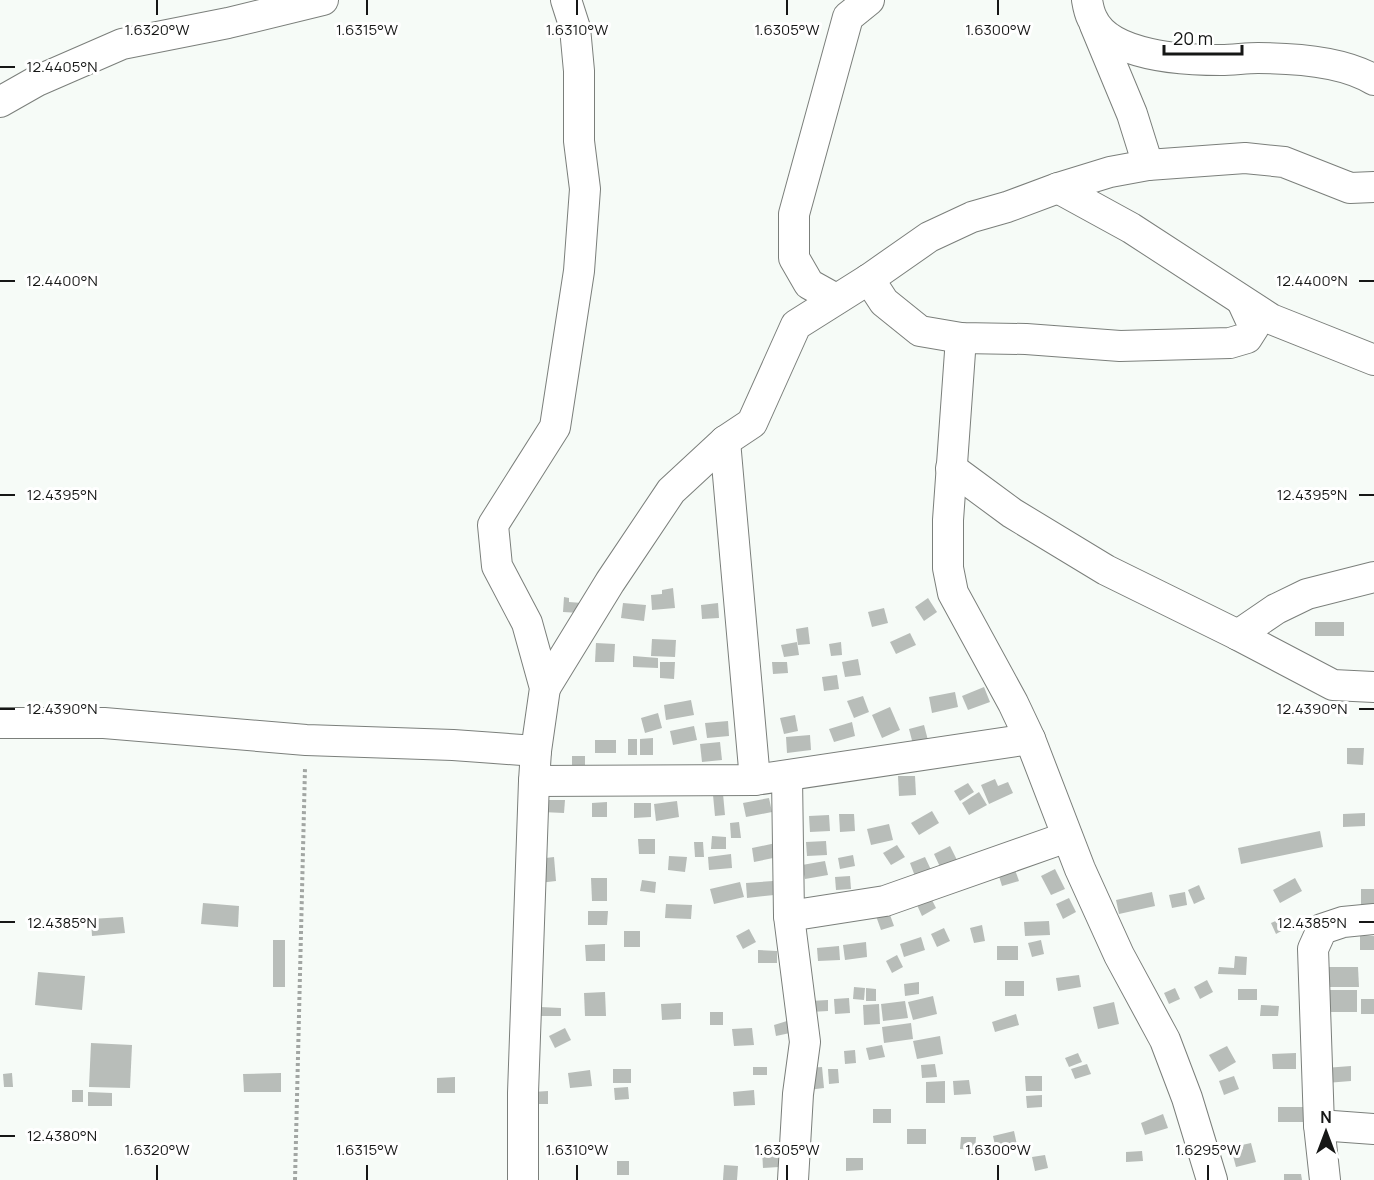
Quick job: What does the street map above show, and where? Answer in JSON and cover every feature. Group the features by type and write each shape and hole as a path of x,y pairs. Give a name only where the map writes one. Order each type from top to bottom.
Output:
{"street":[{"path":"0,102 37,81 122,44 228,23 323,0"},
{"path":"545,688 527,623 496,566 493,525 555,427 579,271 585,189 579,141 579,70 575,28 566,0"},
{"path":"836,299 809,284 794,258 794,214 857,6"},
{"path":"1090,10 1107,36 1132,50 1194,59 1256,58 1314,62 1363,73 1374,80"},
{"path":"1090,10 1132,114 1148,165"},
{"path":"523,1180 523,1093 534,781 545,688 610,582 670,491 725,441 752,423 796,325 869,279 929,237 972,217 1110,172 1148,165 1245,158 1284,162 1350,188 1374,187"},
{"path":"1058,188 1131,228 1271,319 1374,360"},
{"path":"869,279 884,302 920,330 961,338 1026,339 1120,346 1230,343 1247,338 1254,327 1242,301"},
{"path":"961,338 948,520 948,568 953,593 983,645 1030,739 1067,837 1119,955 1165,1040 1187,1098 1212,1180"},
{"path":"725,441 755,780"},
{"path":"951,468 1012,513 1106,570 1238,635 1333,686 1374,687"},
{"path":"1238,635 1276,609 1307,594 1374,577"},
{"path":"0,723 104,723 306,740 453,745 536,751"},
{"path":"534,781 755,780 1030,739"},
{"path":"787,777 789,916 805,1042 798,1094 793,1180"},
{"path":"789,916 885,901 1067,837"},
{"path":"1325,1180 1319,1125 1313,949 1322,929 1343,922 1374,919"},
{"path":"1319,1125 1374,1129"}],"path":[{"path":"295,1180 306,740"}],"building":[{"path":"673,588 675,608 652,610 651,595 662,594 662,590"},
{"path":"564,597 569,598 569,602 582,603 581,613 563,612"},
{"path":"928,598 937,612 924,621 915,607"},
{"path":"623,603 646,605 644,621 621,618"},
{"path":"718,603 719,618 702,619 701,605"},
{"path":"884,608 888,623 872,627 868,612"},
{"path":"1315,622 1344,622 1344,636 1315,636"},
{"path":"808,627 810,644 798,645 796,629"},
{"path":"910,633 916,645 896,654 890,642"},
{"path":"652,639 676,640 675,657 651,656"},
{"path":"797,642 799,655 784,657 781,645"},
{"path":"841,642 842,655 831,656 829,644"},
{"path":"596,643 615,644 614,662 595,662"},
{"path":"633,656 658,658 658,668 633,667"},
{"path":"858,659 861,675 845,677 842,662"},
{"path":"660,662 675,662 674,679 660,678"},
{"path":"772,662 787,662 788,673 773,674"},
{"path":"837,675 839,689 824,691 822,677"},
{"path":"984,687 990,702 968,710 962,696"},
{"path":"955,692 958,707 932,713 929,697"},
{"path":"863,696 869,712 854,718 847,701"},
{"path":"691,700 694,715 666,720 664,705"},
{"path":"890,707 900,730 882,738 872,715"},
{"path":"658,713 662,728 645,733 641,718"},
{"path":"795,715 798,731 784,734 780,718"},
{"path":"728,721 729,736 707,738 705,723"},
{"path":"852,722 855,736 834,742 829,729"},
{"path":"924,725 930,748 915,752 909,729"},
{"path":"694,726 697,740 673,745 670,731"},
{"path":"810,735 811,750 787,753 786,737"},
{"path":"653,738 653,755 640,755 640,739"},
{"path":"628,739 637,739 637,755 628,755"},
{"path":"595,740 616,740 616,753 595,753"},
{"path":"720,742 722,760 702,762 700,744"},
{"path":"1347,748 1364,748 1363,765 1347,764"},
{"path":"572,756 585,756 585,776 572,776"},
{"path":"898,776 915,776 916,795 899,796"},
{"path":"995,779 998,786 1008,782 1013,793 989,804 981,785"},
{"path":"968,783 974,792 960,801 954,791"},
{"path":"979,792 987,805 969,815 962,803"},
{"path":"723,794 725,815 715,816 713,795"},
{"path":"769,798 772,812 746,817 743,803"},
{"path":"542,800 565,800 564,813 542,812"},
{"path":"677,801 679,817 656,821 654,804"},
{"path":"607,802 607,817 592,817 592,803"},
{"path":"634,803 651,803 651,817 634,818"},
{"path":"932,811 939,823 919,835 911,823"},
{"path":"1365,813 1365,826 1343,827 1343,814"},
{"path":"839,814 854,814 855,831 840,832"},
{"path":"829,815 830,831 810,832 809,816"},
{"path":"739,822 741,838 731,838 730,823"},
{"path":"889,824 893,840 871,845 867,829"},
{"path":"1320,831 1323,847 1241,864 1238,848"},
{"path":"712,836 726,837 726,849 711,849"},
{"path":"638,839 655,839 655,854 639,854"},
{"path":"826,841 827,855 807,856 806,842"},
{"path":"694,842 703,842 704,857 695,857"},
{"path":"776,843 778,857 754,862 752,848"},
{"path":"897,845 905,857 891,865 883,853"},
{"path":"950,846 958,862 941,869 934,854"},
{"path":"731,854 732,868 709,870 708,857"},
{"path":"853,855 855,866 840,869 838,858"},
{"path":"669,856 687,857 685,872 668,870"},
{"path":"554,857 556,881 539,883 537,859"},
{"path":"925,857 932,872 916,879 910,863"},
{"path":"825,861 828,875 805,879 802,865"},
{"path":"1014,867 1019,881 1002,886 998,873"},
{"path":"1055,869 1065,889 1051,895 1041,876"},
{"path":"850,876 851,889 836,890 835,877"},
{"path":"591,878 607,878 607,901 592,901"},
{"path":"1295,878 1302,891 1280,903 1273,890"},
{"path":"642,880 656,882 655,893 640,891"},
{"path":"773,881 774,895 747,898 746,883"},
{"path":"740,882 744,897 714,904 710,889"},
{"path":"1199,885 1205,899 1194,904 1188,890"},
{"path":"1361,889 1374,889 1374,912 1361,912"},
{"path":"1152,892 1155,906 1119,914 1116,900"},
{"path":"1185,892 1187,905 1172,908 1169,895"},
{"path":"931,898 936,908 922,916 917,905"},
{"path":"1069,898 1076,912 1063,919 1056,904"},
{"path":"203,903 239,906 238,927 201,924"},
{"path":"666,904 692,905 691,919 665,918"},
{"path":"588,911 608,911 607,925 588,925"},
{"path":"889,912 894,926 881,930 876,916"},
{"path":"1287,916 1292,925 1276,934 1271,923"},
{"path":"123,917 125,933 92,936 91,919"},
{"path":"1049,921 1050,935 1025,936 1024,922"},
{"path":"982,925 985,941 974,943 970,928"},
{"path":"944,928 950,941 937,947 931,934"},
{"path":"749,929 756,942 743,949 736,936"},
{"path":"624,931 640,931 640,947 624,947"},
{"path":"1360,935 1374,936 1374,950 1360,950"},
{"path":"921,937 925,950 904,957 900,944"},
{"path":"273,940 285,940 285,987 273,987"},
{"path":"1041,940 1044,954 1032,957 1028,943"},
{"path":"866,942 867,957 845,960 843,945"},
{"path":"605,944 605,961 586,961 585,945"},
{"path":"839,946 840,960 818,961 817,948"},
{"path":"997,946 1018,946 1018,960 997,960"},
{"path":"758,950 777,951 777,963 758,963"},
{"path":"897,955 903,967 892,973 886,961"},
{"path":"1235,956 1247,957 1246,975 1218,974 1219,967 1234,968"},
{"path":"1322,967 1358,967 1359,987 1322,987"},
{"path":"38,972 85,976 82,1010 35,1005"},
{"path":"1079,975 1081,987 1058,991 1056,978"},
{"path":"1207,980 1213,992 1200,999 1194,987"},
{"path":"1005,981 1024,981 1024,996 1005,996"},
{"path":"919,982 919,994 905,996 904,984"},
{"path":"854,987 865,988 864,1000 853,999"},
{"path":"866,988 876,989 876,1001 866,1001"},
{"path":"1175,988 1180,999 1169,1004 1164,993"},
{"path":"1238,989 1257,989 1257,1000 1238,1000"},
{"path":"1325,990 1357,990 1357,1012 1325,1012"},
{"path":"605,992 606,1016 585,1016 584,993"},
{"path":"933,996 937,1014 913,1020 908,1002"},
{"path":"849,998 850,1013 835,1014 834,999"},
{"path":"1361,999 1374,999 1374,1014 1361,1014"},
{"path":"828,1000 828,1011 810,1012 810,1001"},
{"path":"905,1001 908,1018 883,1021 881,1004"},
{"path":"1114,1002 1119,1024 1098,1029 1093,1007"},
{"path":"681,1003 681,1019 662,1020 661,1004"},
{"path":"879,1004 880,1024 864,1025 863,1005"},
{"path":"1261,1005 1279,1006 1278,1016 1260,1016"},
{"path":"540,1007 561,1008 561,1016 540,1016"},
{"path":"710,1012 723,1012 723,1025 710,1025"},
{"path":"1016,1014 1019,1025 995,1032 992,1022"},
{"path":"787,1021 790,1033 776,1036 774,1025"},
{"path":"911,1023 913,1039 884,1043 882,1027"},
{"path":"565,1028 571,1040 555,1048 549,1036"},
{"path":"752,1028 754,1045 734,1046 732,1029"},
{"path":"940,1036 943,1054 917,1059 913,1041"},
{"path":"91,1043 132,1045 130,1088 89,1087"},
{"path":"882,1045 885,1057 869,1060 866,1048"},
{"path":"1227,1046 1236,1062 1219,1072 1209,1055"},
{"path":"855,1050 856,1063 845,1064 844,1051"},
{"path":"1078,1053 1082,1062 1069,1067 1065,1058"},
{"path":"1296,1053 1296,1069 1273,1069 1272,1054"},
{"path":"935,1064 937,1077 922,1078 921,1065"},
{"path":"1087,1064 1091,1074 1075,1079 1071,1069"},
{"path":"1351,1066 1351,1081 1326,1083 1325,1068"},
{"path":"753,1067 767,1067 767,1075 753,1075"},
{"path":"822,1067 824,1088 808,1090 806,1068"},
{"path":"613,1069 631,1069 631,1083 613,1083"},
{"path":"828,1069 838,1069 839,1083 829,1084"},
{"path":"590,1070 592,1086 570,1088 568,1073"},
{"path":"12,1073 13,1087 4,1087 3,1074"},
{"path":"281,1073 281,1092 244,1092 243,1074"},
{"path":"1025,1076 1042,1076 1042,1091 1026,1091"},
{"path":"1234,1076 1239,1089 1224,1095 1219,1081"},
{"path":"455,1077 455,1093 437,1093 437,1078"},
{"path":"969,1080 971,1094 954,1095 953,1081"},
{"path":"945,1081 945,1103 926,1103 926,1082"},
{"path":"628,1087 629,1099 615,1100 614,1088"},
{"path":"72,1090 83,1090 83,1102 72,1102"},
{"path":"754,1090 755,1105 734,1106 733,1092"},
{"path":"548,1091 548,1104 533,1104 533,1092"},
{"path":"88,1092 112,1093 112,1106 88,1106"},
{"path":"1042,1095 1042,1107 1027,1108 1026,1096"},
{"path":"1278,1107 1304,1107 1304,1122 1278,1122"},
{"path":"873,1109 891,1109 891,1123 873,1123"},
{"path":"1163,1114 1168,1128 1145,1135 1141,1123"},
{"path":"907,1129 926,1129 926,1144 907,1144"},
{"path":"1014,1131 1017,1145 996,1150 993,1136"},
{"path":"961,1137 976,1137 975,1150 960,1149"},
{"path":"1251,1143 1256,1162 1236,1167 1232,1152 1243,1149 1242,1145"},
{"path":"778,1149 779,1167 763,1168 762,1150"},
{"path":"1142,1151 1143,1161 1126,1162 1126,1152"},
{"path":"1045,1155 1048,1168 1035,1171 1032,1157"},
{"path":"846,1158 863,1158 863,1170 846,1171"},
{"path":"617,1161 629,1161 629,1175 617,1175"},
{"path":"724,1165 738,1166 737,1180 723,1180"},
{"path":"1284,1174 1301,1174 1302,1180 1284,1180"}]}
